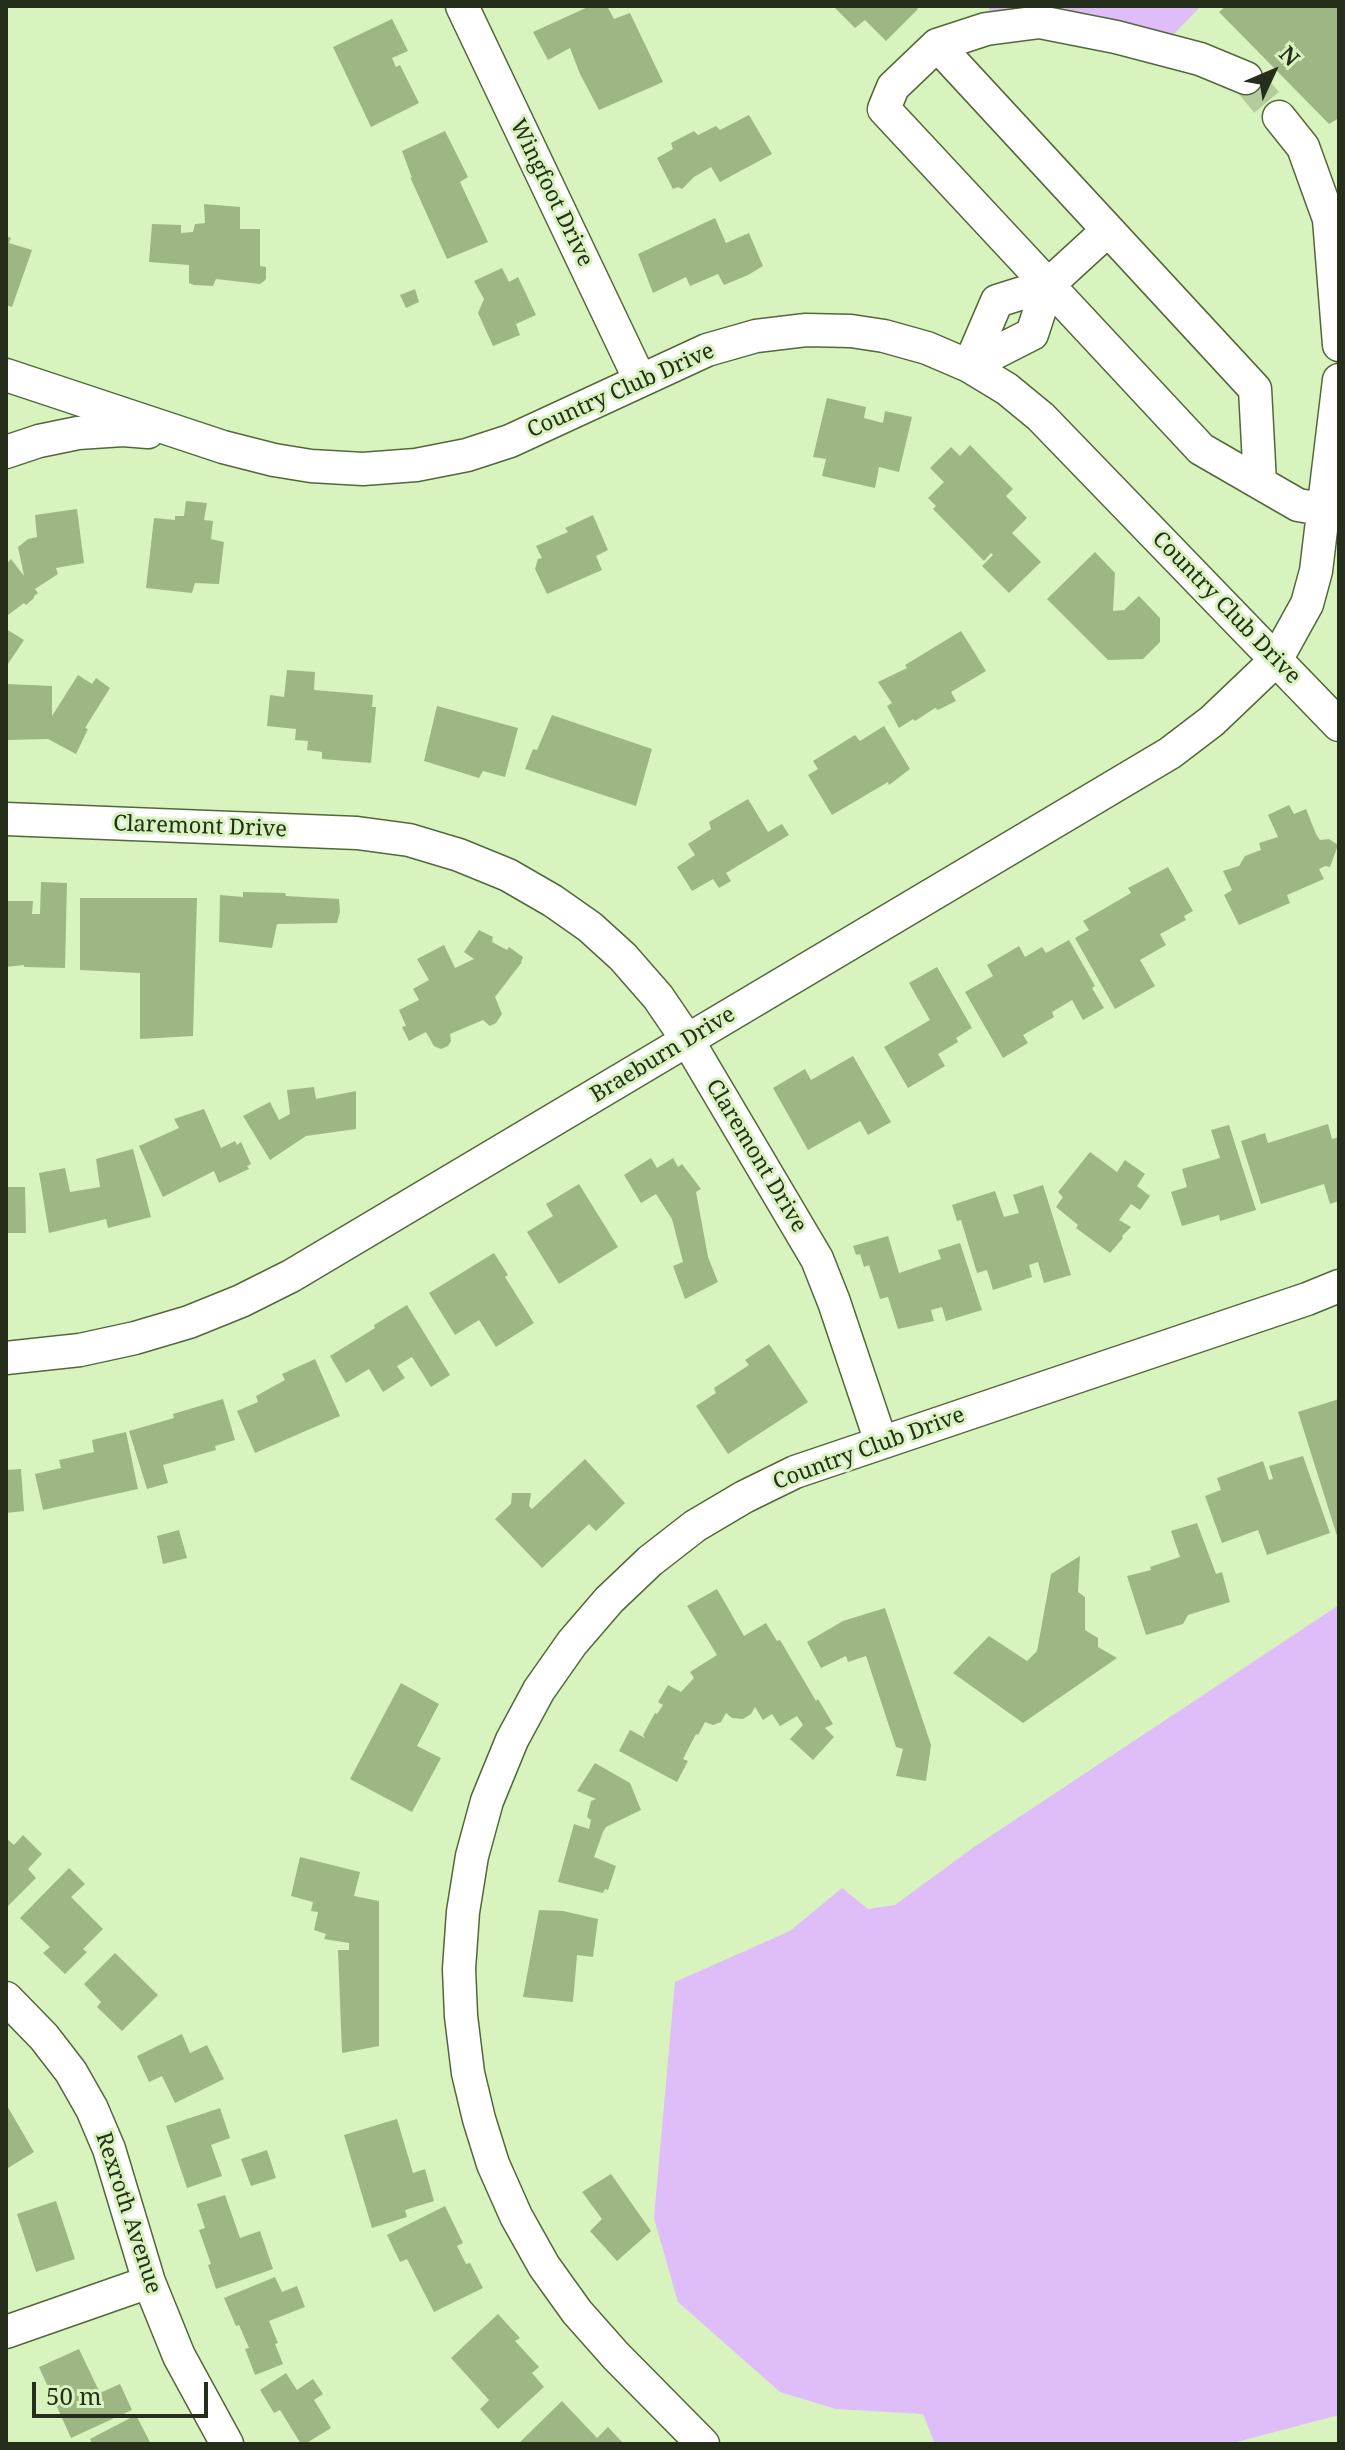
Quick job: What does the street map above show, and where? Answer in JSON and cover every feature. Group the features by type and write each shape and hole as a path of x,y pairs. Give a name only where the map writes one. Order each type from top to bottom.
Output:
{"street":[{"name":"Wingfoot Drive","path":"462,6 640,380"},
{"path":"1246,78 1200,59 1116,37 1040,22 986,29 937,45 893,87 884,109 1201,449 1298,505 1331,511"},
{"path":"937,45 1255,389 1260,483"},
{"path":"1279,117 1303,147 1329,219 1339,345"},
{"path":"969,366 997,301 1048,285 1107,231"},
{"path":"969,366 1032,334 1048,285"},
{"name":"Country Club Drive","path":"6,375 274,460 363,469 416,465 467,455 510,441 707,350 756,336 806,330 851,331 884,336 927,348 969,366 1007,389 1041,417 1339,725"},
{"name":"Braeburn Drive","path":"6,1358 80,1350 135,1338 189,1322 291,1276 1170,753 1212,721 1276,660 1307,604 1328,555 1339,380"},
{"path":"6,452 78,433 123,430 207,441"},
{"name":"Claremont Drive","path":"6,819 357,833 409,840 459,855 508,875 590,927 623,957 658,997 688,1041 817,1259 881,1442"},
{"name":"Country Club Drive","path":"703,2444 616,2356 577,2312 544,2266 516,2216 493,2164 479,2119 468,2073 461,2016 459,1969 463,1912 472,1856 487,1801 512,1740 547,1678 609,1600 695,1526 744,1497 795,1472 1339,1286"},
{"name":"Rexroth Avenue","path":"6,1998 44,2037 71,2072 92,2109 109,2149 149,2282 179,2356 227,2444"},
{"path":"6,2332 149,2282"}],"shaded area":[{"path":"988,6 1201,6 1170,38 991,14"},
{"path":"1339,1605 1339,2415 1229,2444 935,2444 923,2414 836,2409 780,2392 678,2302 654,2218 675,1982 790,1931 842,1888 868,1909 895,1905 974,1847"}],"building":[{"path":"590,6 607,6 614,19 630,13 663,82 599,110 570,48 548,60 533,32"},
{"path":"833,6 915,6 918,9 886,41 865,20 855,28"},
{"path":"1226,6 1339,6 1339,118 1329,124 1219,12"},
{"path":"392,19 408,51 392,58 396,67 400,65 419,103 371,127 333,47"},
{"path":"749,115 772,154 720,182 711,167 682,189 673,189 657,158 673,149 671,143 694,131 698,135 716,126 720,130"},
{"path":"445,131 468,177 460,182 488,242 447,259 410,177 402,151"},
{"path":"204,204 240,207 240,229 260,229 260,266 266,267 263,282 216,279 213,286 194,285 189,283 189,265 149,262 152,224 181,225 181,233 193,232 195,224 205,223"},
{"path":"715,218 726,243 749,233 763,266 724,285 718,274 690,286 686,277 653,293 638,254"},
{"path":"6,236 11,238 9,243 32,250 12,307 6,305"},
{"path":"502,268 509,282 518,277 536,315 516,324 520,335 493,346 478,313 484,299 474,281"},
{"path":"415,289 419,302 406,308 400,295"},
{"path":"827,398 866,407 864,418 883,423 885,411 912,417 899,472 879,467 875,488 822,476 826,459 813,457"},
{"path":"970,445 1013,489 1006,496 1027,518 1012,533 1041,562 1009,593 982,566 993,555 991,553 984,561 933,509 936,506 928,498 944,482 930,468 951,447 960,456"},
{"path":"186,501 207,503 204,520 213,521 211,539 224,542 219,584 195,583 192,593 146,588 154,518 175,520 175,516 184,516"},
{"path":"77,509 84,563 56,568 58,574 35,589 38,593 34,598 8,615 6,564 11,559 24,576 18,547 28,539 37,537 35,515"},
{"path":"593,515 608,550 596,556 602,570 547,594 535,569 538,559 542,558 536,546 568,532 565,528"},
{"path":"1095,552 1115,573 1113,611 1124,610 1139,596 1160,618 1160,642 1143,659 1108,660 1047,599"},
{"path":"6,629 24,640 6,667"},
{"path":"961,631 986,671 951,692 956,701 938,710 935,708 899,728 887,706 892,703 878,682 907,668 905,665"},
{"path":"287,670 315,672 314,690 373,695 372,707 376,707 371,763 322,759 322,752 307,750 308,741 295,740 296,729 267,726 270,695 284,697"},
{"path":"78,675 92,684 96,678 110,688 85,728 88,729 76,754 48,739 6,740 6,684 52,686 52,716"},
{"path":"437,706 518,728 505,777 483,771 479,778 424,761"},
{"path":"552,715 652,749 636,806 525,769"},
{"path":"884,726 910,769 889,785 888,782 832,815 808,775 818,769 813,761 855,735 860,741"},
{"path":"748,799 768,832 782,824 789,835 726,873 731,881 719,888 713,879 692,891 677,867 695,855 688,844 711,829 709,822"},
{"path":"1289,805 1294,814 1306,809 1320,840 1329,839 1338,845 1330,867 1319,869 1324,879 1287,895 1290,903 1239,925 1224,895 1232,890 1223,871 1239,866 1245,856 1261,850 1259,843 1278,837 1268,815"},
{"path":"1168,867 1193,911 1184,916 1186,920 1160,934 1166,945 1140,960 1155,986 1115,1009 1075,938 1089,930 1083,921 1131,893 1128,888"},
{"path":"41,882 67,883 65,968 6,967 6,901 33,901 32,914 40,914"},
{"path":"243,892 339,899 340,912 337,923 277,924 272,948 219,942 220,895 243,897"},
{"path":"80,898 197,898 193,1036 140,1039 140,973 80,970"},
{"path":"479,930 493,937 492,942 507,950 509,947 523,957 495,997 502,1014 490,1026 483,1020 450,1034 448,1046 441,1049 434,1046 426,1032 409,1041 399,1010 419,1000 413,989 429,980 417,959 444,945 455,968 474,959 464,952"},
{"path":"1069,940 1104,1008 1083,1020 1072,1000 1052,1012 1054,1017 1023,1035 1028,1043 1003,1058 965,992 993,976 987,965 1019,946 1025,957 1042,947 1046,953"},
{"path":"937,967 972,1028 956,1038 958,1042 938,1054 945,1066 908,1088 884,1047 930,1020 909,983"},
{"path":"853,1056 891,1122 868,1135 860,1121 808,1150 773,1088 805,1069 811,1080"},
{"path":"314,1087 316,1099 356,1091 356,1129 306,1136 270,1160 243,1116 270,1102 279,1120 290,1114 287,1090"},
{"path":"204,1109 221,1148 235,1141 237,1145 241,1142 251,1164 247,1166 249,1169 219,1183 214,1171 163,1197 139,1146 179,1128 174,1119"},
{"path":"1328,1124 1332,1139 1339,1137 1339,1201 1330,1204 1324,1184 1261,1204 1241,1141 1265,1133 1268,1143"},
{"path":"1229,1125 1256,1210 1220,1221 1219,1215 1182,1226 1171,1192 1187,1187 1182,1169 1220,1158 1211,1130"},
{"path":"133,1149 151,1217 108,1228 106,1219 49,1233 39,1173 65,1168 70,1192 100,1187 96,1159"},
{"path":"1090,1152 1117,1172 1125,1160 1145,1174 1137,1186 1150,1196 1140,1210 1131,1204 1119,1220 1131,1227 1110,1253 1076,1228 1078,1225 1056,1207 1063,1197 1058,1192"},
{"path":"651,1158 657,1168 673,1158 678,1167 682,1164 701,1189 696,1192 708,1257 718,1282 685,1299 673,1266 683,1262 672,1219 656,1194 641,1203 624,1175"},
{"path":"579,1184 618,1247 559,1284 527,1232 553,1216 546,1204"},
{"path":"1043,1185 1071,1275 1044,1283 1038,1262 1029,1265 1032,1277 993,1290 987,1270 977,1273 961,1220 957,1221 952,1205 995,1191 1004,1217 1019,1213 1013,1195"},
{"path":"6,1187 25,1187 26,1233 6,1233"},
{"path":"888,1236 899,1273 941,1259 938,1250 960,1243 982,1310 946,1321 942,1307 931,1310 934,1321 898,1329 888,1297 880,1299 869,1265 864,1267 860,1254 856,1255 853,1246"},
{"path":"494,1253 534,1323 496,1347 479,1320 455,1335 429,1293"},
{"path":"407,1305 450,1375 431,1387 412,1357 397,1366 405,1378 383,1392 369,1369 346,1383 330,1356"},
{"path":"769,1344 808,1402 728,1454 696,1406 716,1393 714,1388 749,1365 745,1360"},
{"path":"315,1359 340,1416 255,1453 237,1411 258,1402 256,1396 285,1380 282,1374"},
{"path":"223,1399 235,1440 215,1446 216,1450 163,1465 168,1483 147,1489 129,1431"},
{"path":"1339,1399 1339,1539 1338,1539 1298,1412"},
{"path":"126,1432 138,1489 43,1510 35,1474 61,1468 59,1460 94,1452 92,1440"},
{"path":"1303,1456 1330,1533 1267,1555 1258,1530 1222,1543 1205,1496 1221,1490 1217,1478 1263,1461 1269,1480 1273,1479 1269,1466"},
{"path":"585,1459 625,1503 596,1531 589,1524 542,1568 495,1519 511,1504 512,1493 531,1493 529,1506 532,1509"},
{"path":"21,1469 24,1511 6,1513 6,1470"},
{"path":"1197,1523 1216,1574 1222,1572 1230,1602 1188,1615 1183,1624 1146,1635 1127,1576 1151,1570 1150,1567 1180,1557 1171,1531"},
{"path":"179,1530 187,1558 163,1564 157,1536"},
{"path":"1080,1556 1078,1592 1085,1597 1085,1630 1098,1638 1098,1647 1117,1658 1023,1723 953,1673 989,1636 1027,1661 1037,1651 1051,1574"},
{"path":"717,1589 744,1636 766,1623 777,1641 780,1640 833,1724 825,1728 834,1737 813,1760 790,1739 803,1725 797,1716 780,1726 772,1714 763,1720 755,1707 743,1719 732,1718 726,1713 721,1722 713,1725 705,1722 696,1734 683,1759 688,1761 677,1782 619,1751 630,1730 645,1738 643,1735 655,1713 663,1705 658,1702 668,1685 681,1692 694,1678 690,1672 717,1655 687,1606"},
{"path":"885,1608 931,1745 926,1781 896,1776 903,1749 896,1747 866,1656 848,1662 846,1656 821,1668 807,1642 843,1621"},
{"path":"401,1683 439,1704 417,1746 441,1758 412,1812 350,1779"},
{"path":"595,1763 630,1783 641,1810 606,1827 603,1832 594,1857 616,1866 608,1890 605,1889 603,1893 558,1882 574,1824 589,1829 591,1820 587,1817 591,1801 596,1799 577,1791"},
{"path":"23,1835 42,1854 28,1869 36,1878 6,1908 6,1838 14,1845"},
{"path":"300,1857 360,1872 354,1896 379,1901 379,2046 342,2053 338,1950 349,1950 349,1943 324,1939 326,1934 314,1930 318,1912 311,1911 313,1902 291,1896"},
{"path":"69,1868 85,1884 71,1897 103,1929 83,1949 87,1952 65,1974 43,1953 50,1947 20,1918"},
{"path":"539,1910 563,1911 598,1919 593,1957 577,1955 573,2002 523,1997"},
{"path":"115,1953 158,1995 122,2031 97,2007 101,2002 84,1984"},
{"path":"182,2034 190,2053 207,2045 224,2079 175,2103 162,2076 149,2082 137,2056"},
{"path":"6,2104 34,2152 8,2168 6,2164"},
{"path":"220,2108 230,2138 211,2145 222,2176 187,2188 166,2126"},
{"path":"397,2119 413,2173 425,2169 434,2201 405,2210 407,2217 372,2228 344,2135"},
{"path":"267,2150 276,2178 251,2186 241,2159"},
{"path":"611,2174 651,2231 617,2261 590,2231 602,2219 582,2192"},
{"path":"225,2195 240,2238 260,2231 273,2269 216,2289 199,2230 205,2228 197,2204"},
{"path":"56,2201 75,2259 36,2272 17,2214"},
{"path":"445,2206 463,2243 457,2246 483,2288 434,2312 407,2259 400,2262 387,2235"},
{"path":"275,2277 282,2292 297,2286 305,2307 269,2321 283,2364 255,2375 245,2349 249,2348 224,2298"},
{"path":"498,2314 520,2338 515,2341 539,2367 532,2373 544,2387 498,2429 480,2409 489,2400 451,2358"},
{"path":"79,2349 100,2393 120,2384 132,2410 71,2438 39,2367"},
{"path":"286,2373 297,2390 313,2379 323,2394 314,2400 331,2428 305,2444 301,2444 280,2410 274,2413 260,2390"},
{"path":"562,2401 597,2438 608,2427 624,2444 518,2444"},
{"path":"136,2415 151,2444 92,2444 90,2439"}],"tunnel":[{"path":"1246,78 1279,117"}]}
